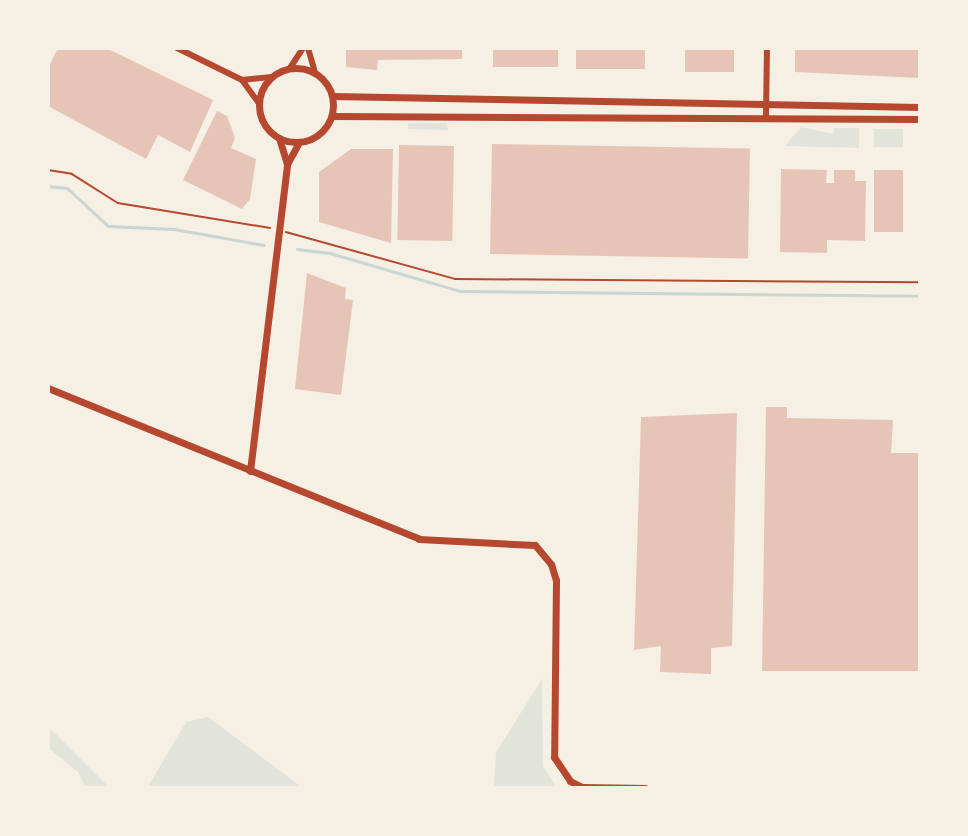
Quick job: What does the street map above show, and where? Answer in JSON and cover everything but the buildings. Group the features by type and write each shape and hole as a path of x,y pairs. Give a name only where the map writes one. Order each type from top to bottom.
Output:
{"street":[{"path":"177,48 242,80 259,103 262,119 279,138 287,164"},
{"path":"242,80 272,77 291,68 303,48"},
{"path":"279,138 299,142 316,136 332,116 332,96 315,73 308,48"},
{"path":"766,117 767,48"},
{"path":"291,68 315,73"},
{"path":"259,103 272,77"},
{"path":"332,96 920,107"},
{"path":"332,116 920,119"},
{"path":"250,471 287,164 299,142"},
{"path":"48,388 419,538 535,545 551,564 556,580 554,757 570,781 582,787 645,788"}],"path":[{"path":"48,170 72,174 118,203 280,232 455,279 920,282"}],"shaded area":[{"path":"408,123 447,123 448,130 408,129"},
{"path":"801,127 833,134 834,128 859,128 859,148 785,146"},
{"path":"874,129 903,129 903,147 874,147"},
{"path":"542,679 543,766 557,788 494,788 496,752"},
{"path":"208,717 303,788 147,788 186,722"},
{"path":"48,726 110,788 86,788 78,772 48,748"}],"waterway":[{"path":"48,186 67,188 108,226 174,229 264,245"},
{"path":"297,249 330,253 460,291 920,296"}]}
